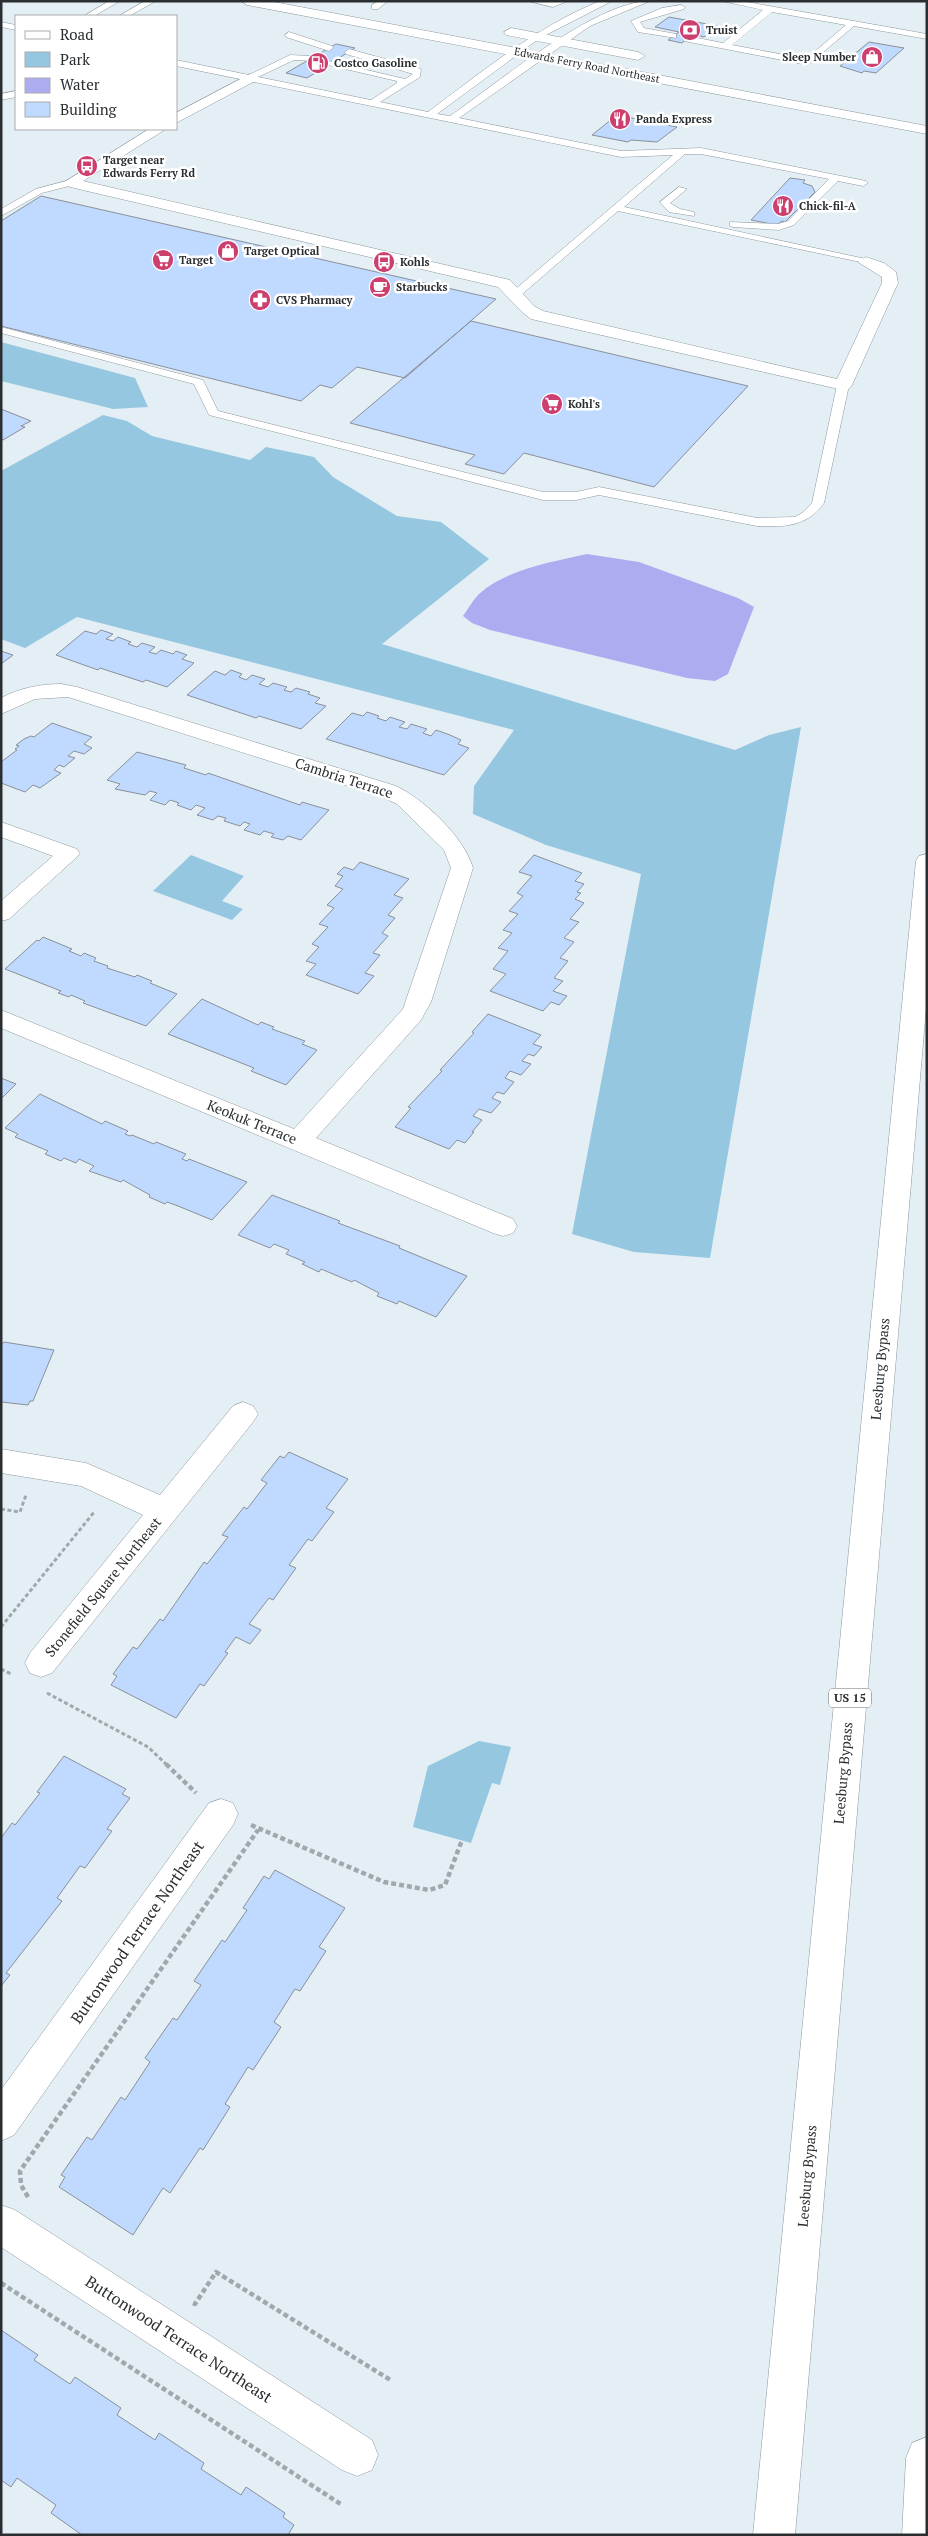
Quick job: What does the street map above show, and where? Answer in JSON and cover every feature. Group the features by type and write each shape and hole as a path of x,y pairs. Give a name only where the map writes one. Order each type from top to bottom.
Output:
{"main road":[{"name":"Edwards Ferry Road Northeast","path":"247,1 927,130"},
{"path":"360,4 380,4 394,10"},
{"name":"Edwards Ferry Road Northeast","path":"500,30 648,58"},
{"path":"178,118 250,78"},
{"path":"70,183 158,130"},
{"path":"70,183 504,283 528,309 537,315 843,385 890,284 890,275 878,266 866,262"},
{"name":"Cambria Terrace","path":"1,708 19,697 36,692 70,691 379,788 405,799 458,854 462,868 419,1002 412,1014 299,1141"},
{"path":"1,829 69,854 1,914"},
{"name":"Leesburg Bypass","path":"774,2535 927,861"},
{"name":"Keokuk Terrace","path":"1,1018 503,1226"},
{"name":"Stonefield Square Northeast","path":"41,1663 243,1414"},
{"name":"Stonefield Square Northeast","path":"1,1461 86,1475 165,1511"},
{"name":"Buttonwood Terrace Northeast","path":"1,2122 221,1814"},
{"name":"Buttonwood Terrace Northeast","path":"1,2224 357,2454"},
{"path":"923,2535 927,2458"}],"lane":[{"path":"90,15 116,1"},
{"path":"125,15 152,1"},
{"path":"532,1 553,5 564,1"},
{"path":"430,114 537,36 569,16 608,1"},
{"path":"452,119 561,41 605,16 646,1"},
{"path":"726,1 927,37"},
{"path":"673,36 642,30 635,21 665,10 681,8"},
{"path":"725,46 770,9"},
{"path":"1,24 15,28"},
{"path":"687,39 808,62 852,24"},
{"path":"289,35 329,48"},
{"path":"349,52 418,71 417,75 371,104"},
{"path":"250,78 293,57 311,59"},
{"path":"178,63 621,154 700,151 863,183"},
{"path":"331,63 395,78 404,82 402,84"},
{"path":"1,97 15,94"},
{"path":"516,294 682,151"},
{"path":"682,189 665,202 668,208 735,224 779,227 796,219 836,178"},
{"path":"1,212 39,191 70,183"},
{"path":"616,208 866,262"},
{"path":"1,330 199,382 213,413 543,496 576,496 599,491 757,522 780,523 800,520 813,512 818,503 843,385"}],"path":[{"path":"1,1510 20,1512 29,1487"},
{"path":"88,1506 107,1516 113,1526 141,1540"},
{"path":"1,1628 96,1510"},
{"path":"31,2201 21,2185 20,2171 258,1830"},
{"path":"187,2299 195,2304 216,2272 392,2381"},
{"path":"1,2283 342,2505"}],"green space":[{"path":"1,342 135,378 148,407 113,409 1,381"},
{"path":"103,415 127,421 152,436 250,460 266,447 314,457 333,477 397,516 441,522 489,559 382,644 735,750 769,735 801,727 710,1258 634,1252 572,1234 641,874 546,845 473,814 474,786 514,730 77,617 25,648 1,639 1,471"},
{"path":"191,855 244,876 222,901 243,909 232,920 153,891"},
{"path":"479,1741 511,1747 500,1785 492,1783 471,1843 413,1827 428,1766"}],"water":[{"path":"587,554 639,562 738,598 754,607 728,674 715,681 687,678 490,630 472,623 463,616 479,594 503,578 530,568"}],"building":[{"name":"Truist","path":"669,17 718,26 704,37 692,34 682,43 668,40 679,32 655,27"},
{"name":"Sleep Number","path":"869,42 904,48 876,73 864,71 862,73 840,66"},
{"path":"336,44 355,48 307,78 286,73"},
{"path":"617,115 677,127 657,142 631,140 628,142 592,135"},
{"name":"Chick-fil-A","path":"790,178 805,180 803,183 812,186 815,192 785,222 782,221 777,225 751,220"},
{"name":"Target","path":"41,196 496,299 405,378 357,367 332,388 320,385 301,401 1,326 1,221"},
{"name":"Kohl's","path":"471,321 748,386 654,487 524,453 504,474 465,464 475,455 350,423"},
{"path":"1,409 31,421 21,426 25,427 3,440 1,439"},
{"path":"101,630 113,634 106,639 113,641 118,637 131,642 128,644 137,647 142,643 155,647 149,652 156,654 161,650 173,654 176,651 187,655 182,659 194,663 167,687 146,680 143,682 100,668 98,670 56,655 85,631 96,634"},
{"path":"1,651 13,655 1,664"},
{"path":"231,670 242,674 239,677 246,680 252,675 265,679 259,684 268,687 273,683 287,687 284,690 291,692 296,688 310,692 308,694 320,698 315,703 326,706 301,729 259,716 256,718 187,695 215,671 225,675"},
{"path":"367,712 379,716 377,718 386,721 390,717 405,722 399,727 407,729 411,724 427,729 423,733 431,736 436,730 461,740 458,744 469,748 444,775 326,739 352,713 363,716"},
{"path":"52,723 92,737 84,744 92,748 84,754 74,751 68,756 75,758 64,767 59,765 54,770 61,773 40,788 33,785 25,792 1,783 1,762 17,750 15,749 19,746 16,745 24,739 31,736 34,737"},
{"path":"137,752 186,765 184,768 206,775 208,773 300,805 302,802 329,810 301,840 288,836 283,840 271,837 274,834 264,831 260,835 244,830 250,824 244,822 240,826 224,821 226,818 218,816 213,820 197,815 205,808 196,805 191,810 177,805 179,803 170,800 165,805 150,800 157,793 150,791 145,795 115,789 120,784 107,780"},
{"path":"534,855 582,873 575,881 584,884 577,892 581,893 575,899 584,903 570,919 579,922 564,938 574,942 560,958 568,961 554,978 563,981 553,991 567,996 559,1005 551,1002 543,1011 490,991 506,974 493,969 508,951 498,948 512,933 503,930 518,914 509,911 523,896 517,893 532,876 519,872"},
{"path":"360,862 409,879 394,895 403,898 388,915 395,918 382,933 388,936 373,953 380,955 365,973 374,976 358,994 306,975 316,964 306,961 319,947 312,944 328,927 319,924 334,908 327,905 343,889 335,886 343,876 337,874 344,867 353,870"},
{"path":"43,937 72,949 69,951 81,956 84,953 96,958 94,961 108,966 107,968 135,977 137,975 152,981 150,983 177,994 146,1026 83,1003 85,1001 71,995 69,997 58,993 61,991 5,969 37,940 39,941"},
{"path":"202,999 258,1025 261,1022 274,1027 272,1029 305,1041 302,1044 317,1050 286,1085 251,1071 254,1068 168,1034"},
{"path":"488,1014 541,1035 533,1044 542,1047 534,1056 528,1054 522,1061 531,1064 521,1075 510,1071 505,1078 514,1082 504,1094 497,1092 492,1098 501,1102 491,1113 479,1109 473,1116 482,1120 472,1132 474,1132 465,1143 457,1140 449,1149 395,1127 411,1108 408,1107 442,1071 440,1070 474,1033 472,1032"},
{"path":"1,1078 16,1084 1,1099"},
{"path":"40,1094 102,1124 105,1121 128,1131 125,1134 154,1144 156,1142 186,1154 182,1159 187,1161 189,1159 247,1182 212,1220 149,1197 150,1195 123,1180 121,1182 89,1171 94,1166 79,1159 76,1163 64,1158 61,1161 45,1154 48,1151 15,1137 18,1134 5,1128"},
{"path":"272,1195 340,1221 338,1223 400,1246 399,1248 467,1276 436,1317 399,1301 397,1304 377,1296 379,1293 354,1280 352,1282 321,1269 319,1272 302,1264 305,1262 286,1254 289,1250 274,1244 270,1248 238,1235"},
{"path":"4,1342 54,1350 33,1401 30,1401 28,1405 1,1402 1,1345"},
{"path":"289,1452 348,1479 326,1508 334,1512 312,1541 308,1539 289,1565 296,1568 273,1600 269,1598 249,1624 261,1630 250,1644 236,1637 225,1652 228,1653 204,1686 200,1684 176,1718 111,1685 117,1676 113,1674 133,1647 137,1649 160,1619 163,1621 204,1562 207,1564 228,1537 222,1535 244,1507 247,1509 267,1483 261,1480 280,1456 284,1458"},
{"path":"64,1756 126,1789 122,1794 130,1798 107,1829 112,1831 85,1868 80,1866 57,1898 62,1901 6,1973 10,1975 1,1986 1,1838 12,1823 15,1825 40,1793 37,1792"},
{"path":"275,1870 345,1908 319,1947 326,1951 300,1991 295,1989 274,2022 281,2027 253,2070 248,2067 225,2104 230,2107 203,2150 200,2148 170,2193 163,2188 133,2235 59,2187 65,2177 61,2175 87,2137 92,2140 121,2097 125,2100 150,2062 145,2058 173,2018 177,2020 201,1985 194,1981 222,1940 225,1942 247,1910 243,1908 264,1876 269,1879"},
{"path":"1,2330 38,2355 34,2360 70,2384 75,2377 121,2408 117,2415 155,2440 159,2433 204,2463 201,2469 241,2495 246,2487 285,2513 283,2517 294,2525 288,2535 82,2535 51,2513 56,2505 17,2478 11,2487 1,2480"}],"place":[{"name":"Truist","path":"690,30"},
{"name":"Sleep Number","path":"872,57"},
{"name":"Costco Gasoline","path":"318,63"},
{"name":"Panda Express","path":"620,119"},
{"name":"Target near Edwards Ferry Rd","path":"87,166"},
{"name":"Chick-fil-A","path":"783,206"},
{"name":"Target Optical","path":"228,251"},
{"name":"Target","path":"163,260"},
{"name":"Kohls","path":"384,262"},
{"name":"Starbucks","path":"380,287"},
{"name":"CVS Pharmacy","path":"260,300"},
{"name":"Kohl's","path":"552,404"}]}
